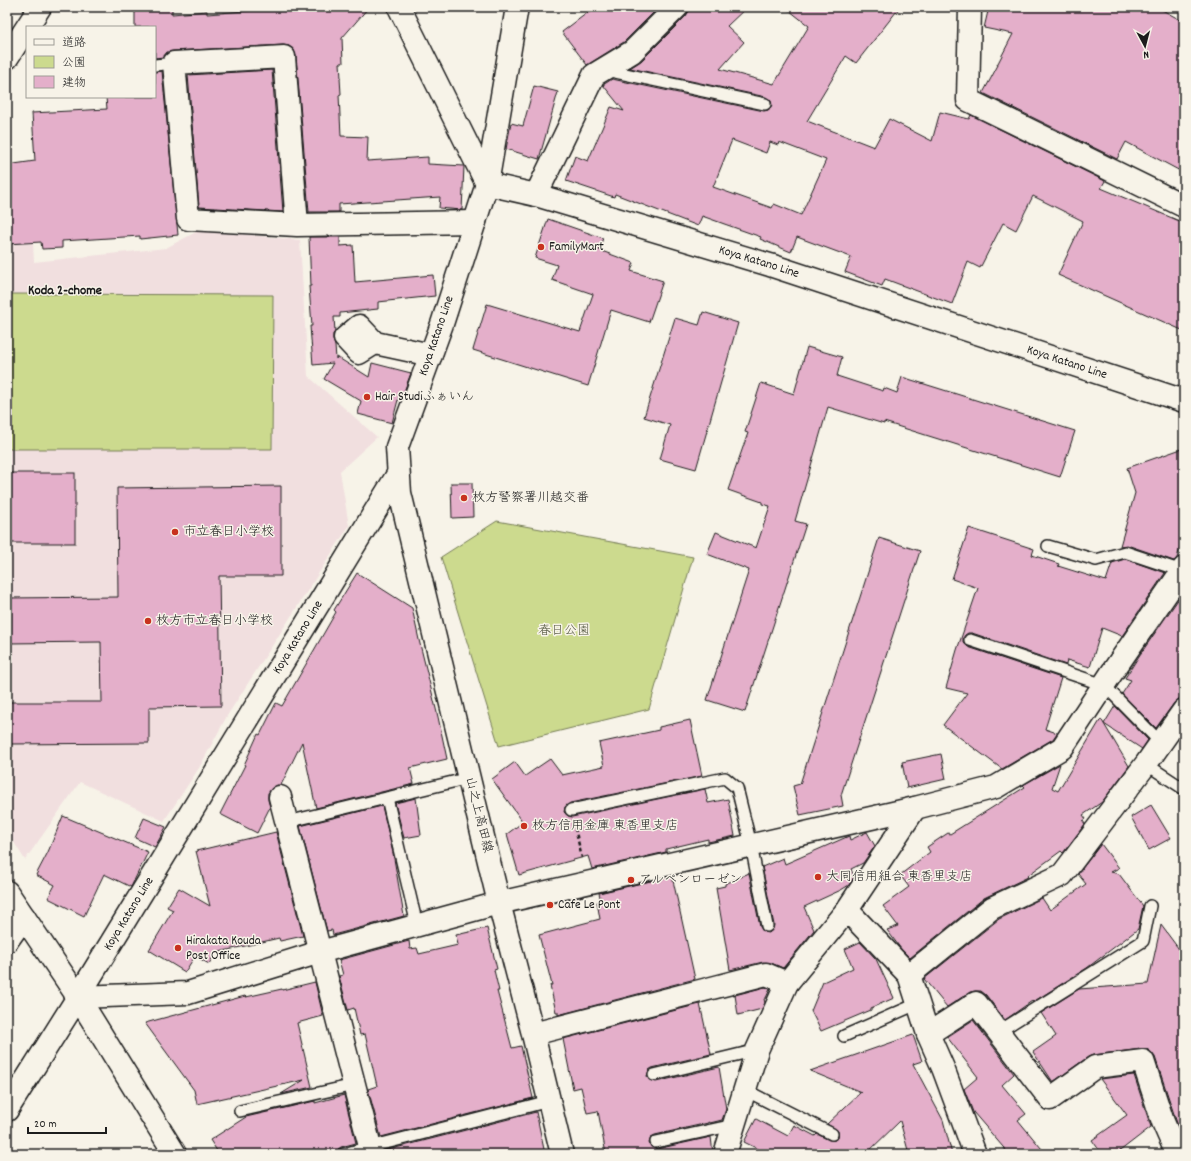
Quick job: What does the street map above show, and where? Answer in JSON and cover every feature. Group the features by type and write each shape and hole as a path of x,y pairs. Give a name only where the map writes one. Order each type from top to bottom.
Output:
{"street":[{"path":"28,26 40,7"},
{"path":"399,7 487,184"},
{"path":"487,184 517,7"},
{"path":"536,195 594,75 632,52 677,7"},
{"path":"970,7 968,100 1184,206"},
{"path":"7,58 26,29"},
{"path":"297,225 284,56 164,64 188,219 297,225 475,222"},
{"name":"Koya Katano Line","path":"7,1110 78,998 398,474 397,447 442,324 487,184 536,195 770,265 1184,401"},
{"path":"375,343 431,355"},
{"name":"山之上高田線","path":"398,474 400,493 499,903 562,1154"},
{"path":"78,998 188,993 320,952 499,903 915,808 996,787 1062,748 1183,569"},
{"path":"909,975 992,908 1062,875 1146,764 1184,710"},
{"path":"280,797 371,1151"},
{"path":"725,1154 757,1050 787,983 847,910 915,808"},
{"path":"7,892 78,998 175,1154"},
{"path":"847,910 909,975 928,1034 943,1068 975,1154"},
{"path":"7,941 24,917"},
{"path":"533,1034 766,974 787,983"},
{"path":"928,1034 976,1003 1050,1099 1095,1068 1143,1061 1163,1122 1177,1154"}],"lane":[{"path":"602,69 765,104"},
{"path":"1048,546 1096,560 1126,552 1183,569"},
{"path":"970,640 1104,685 1161,743"},
{"path":"1146,764 1184,789"},
{"path":"287,822 469,778"},
{"path":"571,810 725,778 737,788 751,845 767,926"},
{"path":"387,798 417,925"},
{"path":"998,1032 1143,941 1150,906"},
{"path":"844,1036 919,1003"},
{"path":"654,1075 757,1050"},
{"path":"240,1110 354,1085"},
{"path":"745,1090 832,1134"},
{"path":"343,1154 371,1151 549,1101"},
{"path":"656,1142 734,1125"}],"path":[{"path":"571,810 588,882"}],"shaded area":[{"name":"枚方市立春日小学校","path":"7,203 31,204 34,262 166,248 200,230 300,240 308,376 377,437 340,471 349,526 227,716 199,768 164,821 80,782 25,860 7,831"}],"green space":[{"path":"7,294 273,295 272,449 7,449"},
{"name":"春日公園","path":"497,521 693,557 649,709 499,746 441,557"}],"building":[{"path":"135,7 172,7 172,14 207,11 207,14 257,10 257,7 369,7 342,38 343,63 340,63 341,94 339,95 341,136 368,137 367,161 428,157 428,164 464,166 462,210 439,208 440,197 339,204 339,212 309,212 296,56 294,50 289,46 283,45 173,51 167,52 163,57 156,58 156,26 135,26"},
{"path":"595,7 659,7 624,42 587,65 562,32"},
{"path":"689,7 747,7 727,26 744,42 720,69 774,84 809,26 785,7 900,7 856,63 846,56 807,121 874,147 889,119 932,141 940,112 969,119 971,115 1105,181 1101,188 1184,223 1184,331 1058,275 1083,221 1033,196 1016,230 1003,223 980,268 968,262 952,304 885,279 882,286 845,272 851,257 797,237 791,252 760,239 761,237 702,216 698,226 615,194 614,197 566,181 575,156 588,161 611,107 624,111 603,85 612,79 764,111 770,108 772,105 771,101 766,97 630,68 641,61 686,16 689,11","holes":["732,140 766,153 770,142 778,145 779,142 826,160 801,215 774,204 772,208 713,187"]},
{"path":"989,7 1157,7 1184,22 1184,173 1126,142 1117,159 983,93 1013,34 984,28"},
{"path":"272,70 283,212 199,207 188,75"},
{"path":"162,71 178,235 140,239 140,236 62,241 62,248 42,249 41,242 7,244 7,165 35,161 32,113 107,109 106,98 156,98 156,72"},
{"path":"534,86 558,92 539,159 506,149 511,123 523,126"},
{"path":"548,219 603,238 599,250 634,263 631,271 663,281 649,322 611,310 588,386 473,350 487,304 580,332 593,294 552,280 557,265 535,258"},
{"path":"309,237 340,237 340,246 353,245 355,282 433,275 435,296 378,302 378,309 340,313 340,317 334,317 335,332 333,334 333,340 336,359 337,357 369,377 372,363 411,373 402,397 399,396 392,423 358,414 361,401 324,379 333,363 313,365 310,326 312,326 309,286 311,286"},
{"path":"703,312 738,323 696,469 660,459 670,425 644,417 675,318 699,325"},
{"path":"807,347 842,357 837,376 883,391 884,388 897,393 902,377 1075,431 1060,477 884,422 884,424 828,407 795,521 806,524 745,712 707,700 749,570 707,554 716,532 756,548 770,506 728,490 748,433 745,432 761,383 794,394"},
{"path":"1184,448 1184,534 1177,558 1174,561 1127,545 1120,546 1135,493 1127,468"},
{"path":"7,473 75,473 75,543 7,543"},
{"path":"451,483 472,483 473,517 452,518"},
{"path":"281,486 281,576 219,576 221,706 149,707 149,743 7,744 7,702 102,702 101,642 7,643 7,598 118,597 117,488"},
{"path":"969,528 1034,549 1032,555 1059,564 1058,566 1106,581 1112,563 1125,559 1165,573 1122,636 1102,628 1090,667 1067,660 1066,665 972,633 965,635 963,642 968,647 1061,678 1045,729 1057,733 1053,739 1002,769 943,725 967,693 946,688 978,588 952,579"},
{"path":"879,538 920,551 841,795 843,806 800,815 793,786 800,784"},
{"path":"357,573 412,608 447,759 410,768 414,784 316,808 302,742 281,785 277,785 272,788 268,793 270,807 257,833 220,814 245,765 258,734 260,735 276,703 282,706 336,612 334,610"},
{"path":"1184,591 1184,693 1174,703 1156,728 1122,694 1131,680 1125,678"},
{"path":"1115,706 1148,740 1142,749 1104,724"},
{"path":"1101,719 1129,766 1102,802 1083,815 1086,819 1083,821 1085,824 1063,853 1061,851 1027,876 1028,877 984,898 910,958 901,949 887,930 898,926 883,906 909,887 900,875 930,852 927,847 1025,787 1023,785 1060,764 1052,788 1058,791"},
{"path":"690,720 702,776 570,803 565,807 564,812 568,816 572,817 705,789 708,803 728,799 735,836 708,842 708,839 666,849 666,852 592,869 588,856 519,875 507,834 523,822 492,779 515,762 525,776 550,759 562,775 604,766 599,743 659,730 659,727"},
{"path":"941,754 946,779 907,788 902,762"},
{"path":"416,798 421,835 404,838 395,803"},
{"path":"1151,805 1171,838 1149,850 1131,817"},
{"path":"382,806 393,853 404,916 333,935 332,930 327,931 300,826"},
{"path":"63,816 148,852 131,887 104,874 84,916 48,898 55,885 36,875 48,852"},
{"path":"144,818 166,827 155,847 135,838"},
{"path":"276,832 303,936 280,941 279,938 215,953 209,964 195,956 185,972 149,950 173,910 167,907 179,888 210,906 196,851"},
{"path":"867,832 875,846 863,863 851,869 854,877 849,885 804,907 814,930 783,968 771,963 763,962 730,970 716,888 725,886 725,884 749,873 760,927 764,932 769,933 773,929 774,925 762,867 783,858 785,864 849,836 850,840"},
{"path":"1101,844 1119,868 1111,872 1119,874 1143,906 1138,929 1087,968 1033,1002 1032,1001 1005,1020 986,995 981,991 970,992 947,1007 924,979 999,919 1042,898 1050,910 1086,884 1078,874"},
{"path":"672,876 695,979 558,1015 558,1012 556,1012 550,985 552,985 539,935 600,919 597,902 601,901 599,893"},
{"path":"1161,925 1184,956 1184,1128 1178,1126 1155,1057 1147,1049 1093,1055 1053,1082 1033,1052 1056,1036 1041,1013 1079,989 1148,984"},
{"path":"487,928 497,969 494,970 499,991 497,991 512,1048 521,1046 533,1098 381,1137 368,1089 377,1086 365,1034 360,1035 354,1008 348,1010 339,976 343,975 339,960 409,941 410,949 417,948 419,954 458,945 456,935"},
{"path":"860,942 876,959 894,998 871,1008 871,1010 821,1031 811,1011 823,982 853,968 845,949"},
{"path":"315,982 323,1016 297,1023 312,1087 281,1094 304,1080 197,1104 194,1090 145,1023 245,996 282,990"},
{"path":"765,987 770,989 766,998 764,999 765,1003 762,1009 738,1015 735,995"},
{"path":"700,1004 711,1054 652,1068 649,1070 647,1076 649,1080 656,1082 719,1067 726,1109 722,1120 655,1135 651,1137 649,1143 651,1147 657,1149 711,1137 713,1154 606,1154 598,1111 587,1113 581,1087 573,1089 563,1039"},
{"path":"973,1020 1014,1074 1002,1085 1026,1114 1018,1120 1046,1154 1009,1154 973,1112 964,1089 978,1077 947,1037"},
{"path":"913,1035 922,1061 913,1064 943,1120 952,1154 909,1154 900,1121 866,1154 768,1154 744,1142 756,1119 788,1136 794,1125 815,1136 817,1134 829,1140 835,1140 838,1137 838,1131 827,1124 861,1092 810,1071"},
{"path":"1134,1075 1151,1127 1116,1154 1102,1154 1092,1140 1127,1115 1100,1079"},
{"path":"344,1095 356,1143 341,1147 338,1149 336,1154 219,1154 210,1140 246,1117 315,1101 315,1103"},
{"path":"536,1112 545,1154 384,1154 384,1151"}],"place":[{"name":"FamilyMart","path":"541,247"},
{"name":"Hair Studiふぁいん","path":"367,397"},
{"name":"枚方警察署川越交番","path":"464,498"},
{"name":"市立春日小学校","path":"175,532"},
{"name":"枚方市立春日小学校","path":"148,621"},
{"name":"枚方信用金庫 東香里支店","path":"524,826"},
{"name":"大同信用組合 東香里支店","path":"818,877"},
{"name":"アルペンローゼン","path":"631,880"},
{"name":"Cafe Le Pont","path":"550,905"},
{"name":"Hirakata Kouda Post Office","path":"178,948"}],"district":[{"name":"Koda 2-chome","path":"65,291"}]}
